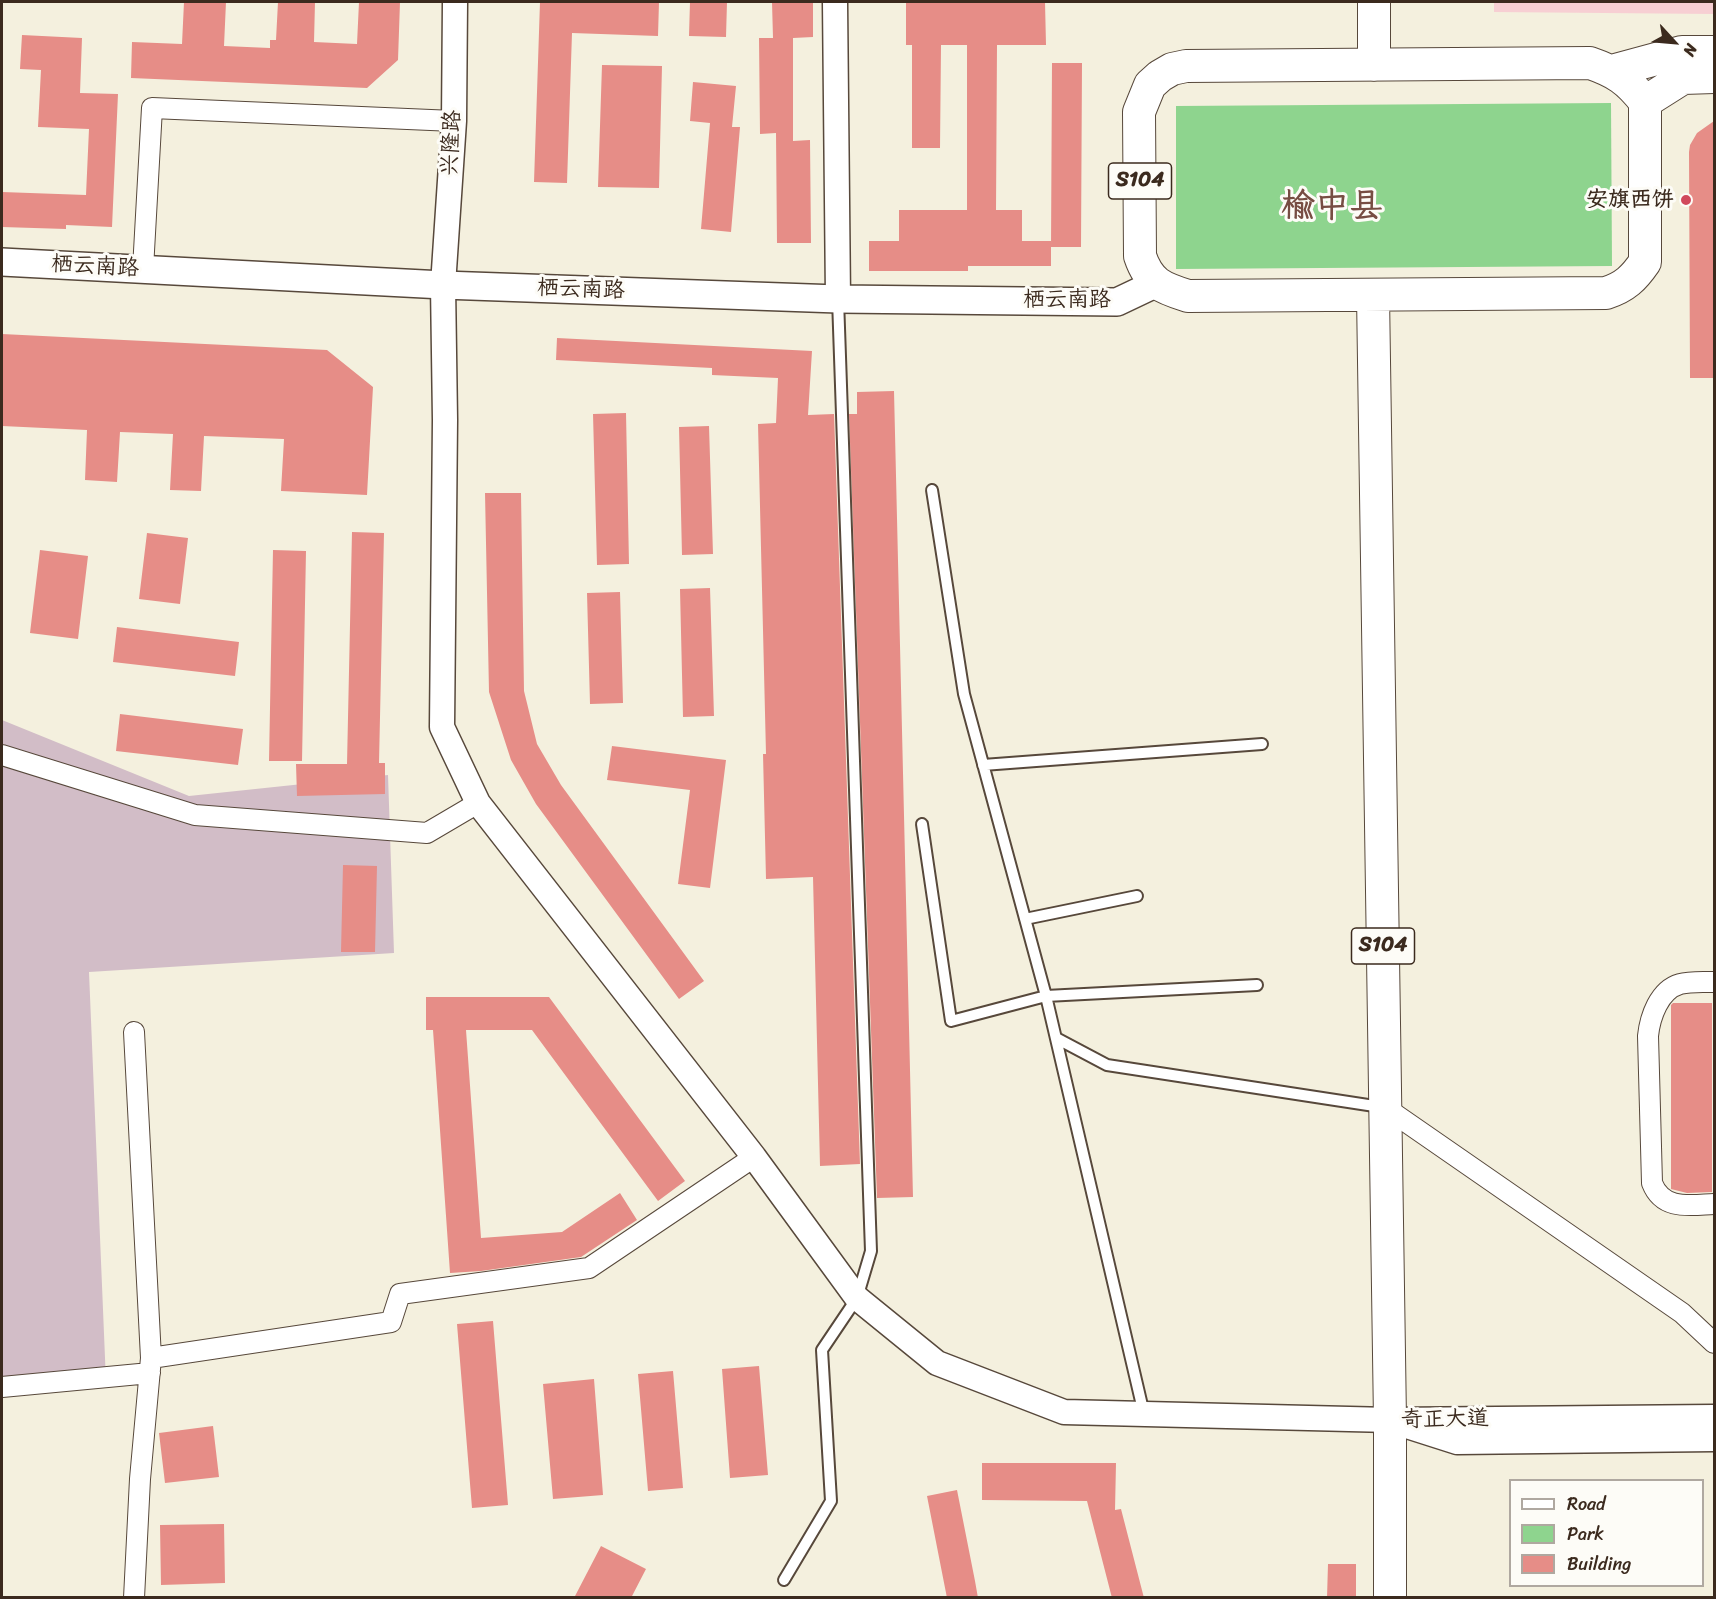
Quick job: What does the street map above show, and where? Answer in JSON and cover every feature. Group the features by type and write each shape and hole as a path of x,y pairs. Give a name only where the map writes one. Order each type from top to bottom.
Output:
{"main road":[{"path":"1374,2 1374,64"},
{"path":"1612,71 1682,52 1714,52"},
{"name":"S104","path":"1157,283 1145,271 1140,256 1139,112 1150,86 1172,69 1186,66 1590,63 1612,71 1630,84 1644,102"},
{"path":"1157,283 1188,296 1606,293 1622,288 1636,276 1645,262 1644,102 1683,78 1714,77"},
{"name":"栖云南路","path":"2,262 443,285 838,298 1117,302 1157,283"},
{"name":"S104","path":"1373,295 1386,1108 1390,1598"}],"street":[{"name":"兴隆路","path":"454,2 454,121 443,285 445,432 442,727 478,803 754,1157 857,1298 936,1363 1064,1412 1390,1420"},
{"path":"835,2 838,298"},
{"path":"143,269 152,108 454,121"},
{"path":"2,755 195,815 427,833 478,803"},
{"path":"1714,982 1679,984 1670,990 1656,1006 1651,1016 1648,1036 1652,1184 1660,1197 1672,1204 1714,1204"},
{"path":"134,1032 151,1365 140,1479 134,1598"},
{"path":"1386,1108 1682,1313 1714,1343"},
{"path":"2,1387 151,1365 392,1322 400,1294 589,1268 754,1157"},
{"name":"奇正大道","path":"1390,1420 1714,1417"},
{"name":"奇正大道","path":"1390,1420 1457,1442 1714,1439"}],"lane":[{"path":"784,1580 831,1501 822,1350 857,1298 871,1251 838,298"},
{"path":"933,490 964,694 1046,996 1144,1414"},
{"path":"983,765 1262,744"},
{"path":"922,824 951,1021 1046,996 1257,985"},
{"path":"1025,919 1137,896"},
{"path":"1056,1038 1107,1065 1386,1108"}],"shaded area":[{"path":"1494,2 1714,2 1714,14 1494,12"},
{"path":"2,720 189,796 388,775 394,953 89,972 106,1382 2,1392"}],"green space":[{"path":"1611,103 1612,266 1176,269 1176,106"}],"building":[{"path":"184,2 226,2 224,46 270,48 270,40 276,40 278,2 315,2 314,42 357,44 359,2 400,2 398,60 367,88 131,78 132,42 182,44"},
{"path":"540,2 659,2 658,36 572,33 567,183 534,182"},
{"path":"690,2 727,2 726,37 689,36"},
{"path":"772,2 813,2 813,37 793,38 793,141 810,140 811,243 777,243 776,133 760,134 759,38 773,38"},
{"path":"906,2 1045,2 1046,45 997,45 996,210 1022,210 1022,241 1051,241 1051,266 968,266 968,271 869,271 869,241 899,241 899,210 967,210 967,45 941,45 940,148 912,148 912,45 906,45"},
{"path":"22,35 82,38 80,93 118,94 112,227 66,225 66,229 2,227 2,192 86,195 89,129 38,127 41,70 20,69"},
{"path":"1052,63 1082,63 1081,247 1051,247"},
{"path":"602,65 662,66 659,188 598,187"},
{"path":"693,82 736,86 732,127 740,127 731,232 701,229 710,123 690,121"},
{"path":"1714,121 1714,378 1690,378 1689,152 1697,133"},
{"path":"2,334 327,350 373,387 367,495 281,491 284,439 204,436 201,491 170,490 173,434 120,432 117,482 85,480 87,430 2,426"},
{"path":"557,338 812,351 808,415 834,414 860,1164 820,1166 813,877 766,879 763,754 766,754 758,424 776,423 778,378 712,375 712,368 556,360"},
{"path":"894,391 913,1197 877,1198 849,414 857,414 857,392"},
{"path":"626,413 629,564 597,565 593,414"},
{"path":"709,426 713,554 682,555 679,427"},
{"path":"485,493 521,493 524,691 537,744 561,785 704,981 679,999 536,804 511,760 489,692"},
{"path":"352,532 384,533 379,763 385,763 385,794 297,796 296,764 347,764"},
{"path":"147,533 188,538 180,604 139,599"},
{"path":"40,550 88,556 78,639 30,633"},
{"path":"273,550 306,551 302,761 269,761"},
{"path":"710,588 714,716 683,717 680,589"},
{"path":"620,592 623,703 590,704 587,593"},
{"path":"117,627 239,642 235,676 113,662"},
{"path":"120,714 243,729 238,765 116,751"},
{"path":"612,746 726,760 710,888 678,884 690,790 607,780"},
{"path":"343,865 377,866 375,952 341,952"},
{"path":"426,997 549,997 685,1181 658,1201 532,1030 466,1030 481,1238 562,1232 620,1193 637,1220 581,1257 450,1273 433,1030 426,1030"},
{"path":"1673,1003 1712,1003 1712,1192 1687,1193 1671,1189 1671,1005"},
{"path":"493,1321 508,1505 472,1508 457,1324"},
{"path":"759,1366 768,1475 730,1478 722,1369"},
{"path":"673,1371 683,1488 648,1491 638,1374"},
{"path":"594,1379 603,1495 553,1499 543,1384"},
{"path":"213,1426 219,1477 165,1483 159,1433"},
{"path":"982,1463 1116,1463 1115,1510 1121,1509 1144,1598 1112,1598 1087,1501 982,1500"},
{"path":"957,1490 978,1598 947,1598 927,1496"},
{"path":"224,1524 225,1583 161,1585 160,1525"},
{"path":"601,1546 646,1569 631,1598 574,1598"},
{"path":"1328,1564 1356,1564 1356,1598 1327,1598"}],"place":[{"name":"安旗西饼","path":"1686,200"}],"district":[{"name":"榆中县","path":"1332,207"}]}
